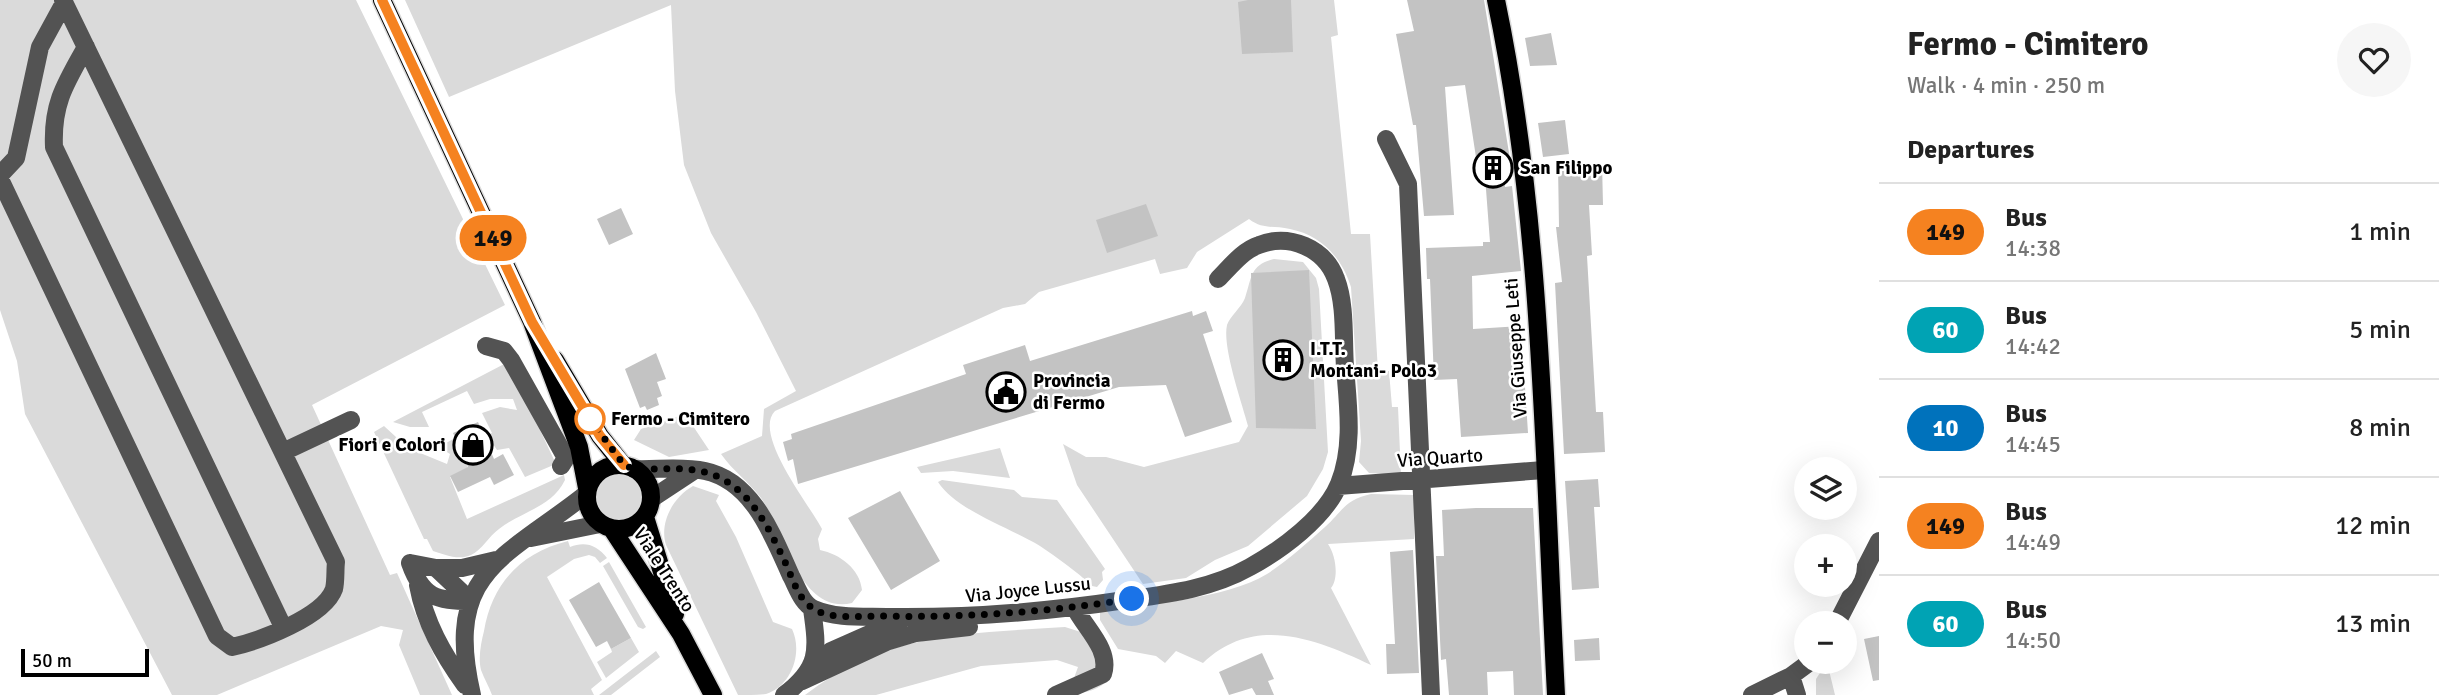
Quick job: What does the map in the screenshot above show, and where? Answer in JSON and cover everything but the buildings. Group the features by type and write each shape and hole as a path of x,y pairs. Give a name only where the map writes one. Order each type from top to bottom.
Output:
{"main road":[{"path":"382,0 532,322"},
{"name":"Via Giuseppe Leti","path":"1496,0 1513,79 1523,155 1556,695"},
{"name":"Viale Trento","path":"532,322 600,436 629,467 643,476 650,488 651,499 645,517 681,634"},
{"name":"Viale Trento","path":"532,322 579,447 590,512 606,526 681,634 713,695"},
{"path":"587,491 600,471 629,467"},
{"name":"Viale Trento","path":"606,526 628,528 645,517"}],"street":[{"path":"64,1 336,562 334,590 319,611 250,643 232,647 217,636 0,177 16,158 40,47 64,1"},
{"path":"86,47 60,94 53,120 54,147 283,627"},
{"path":"1386,139 1408,184 1431,695"},
{"name":"Via Joyce Lussu","path":"812,609 841,616 907,617 995,616 1075,608 1184,592 1223,580 1285,544 1317,514 1338,486 1347,456 1349,428 1340,298 1336,277 1320,255 1300,242 1277,241 1258,245 1218,279"},
{"path":"486,345 504,351 511,360 566,458 561,466"},
{"path":"283,452 351,420"},
{"path":"629,467 695,470 727,479 750,499 769,528 801,597 812,609 817,647 813,666"},
{"path":"651,499 695,470"},
{"name":"Via Quarto","path":"1338,486 1544,470"},
{"path":"472,695 464,662 465,633 471,601 496,560 587,491"},
{"path":"518,541 606,526"},
{"path":"1843,611 1879,541"},
{"path":"472,695 442,651 422,607 410,563 436,568 462,568 496,560"},
{"path":"436,568 471,601"},
{"path":"418,585 433,596 452,601 471,601"},
{"path":"1056,695 1103,674 1107,663 1075,608"},
{"path":"784,695 802,681 886,642 916,633 973,627 995,616"},
{"path":"802,681 813,666 831,651 907,617"},
{"path":"1752,695 1794,674"},
{"path":"1791,676 1797,695"}],"shaded area":[{"path":"0,0 356,0 505,305 312,405 390,575 397,573 452,695 420,695 399,645 403,630 381,626 217,695 172,695 25,414 17,361 0,310"},
{"path":"405,0 1334,0 1338,35 1331,37 1351,234 1370,234 1378,372 1389,371 1392,407 1398,407 1401,475 1369,473 1359,462 1361,441 1351,287 1342,267 1321,242 1301,232 1259,225 1249,219 1197,252 1187,268 1160,274 1155,259 1039,292 1025,304 1003,308 775,411 770,422 771,436 786,470 822,529 818,539 820,550 835,555 848,564 857,575 862,590 852,603 834,603 819,596 806,584 796,568 761,498 721,454 762,436 764,409 796,391 756,312 711,233 684,165 675,91 671,5 449,97"},
{"path":"1274,259 1303,262 1316,278 1319,289 1328,452 1323,469 1307,496 1248,546 1215,560 1186,578 1143,584 1077,485 1063,444 1086,457 1106,457 1144,467 1239,442 1248,426 1227,347 1227,325 1243,302 1256,268"},
{"path":"508,362 556,464 525,477 509,448 497,450 493,444 490,445 486,436 492,433 482,413 500,407 517,410 513,399 490,399 474,404 467,391 422,412 429,427 410,427 393,422"},
{"path":"685,414 709,450 669,457 634,440 641,429"},
{"path":"384,426 408,448 447,464 450,454 439,447 455,438 468,468 450,477 467,519 564,475 565,480 552,497 499,529 475,553 466,557 446,555 433,551 427,539 424,539 374,432"},
{"path":"1000,448 1010,478 953,471 921,473 917,467"},
{"path":"619,472 638,479 645,498 638,517 619,524 600,517 593,498 600,479"},
{"path":"942,480 1014,490 1022,497 1057,500 1105,569 1102,572 1103,580 1097,587 1092,586 1040,546 958,502 938,482"},
{"path":"693,486 719,495 716,501 736,537 773,622 792,629 796,648 793,667 783,684 766,694 738,695 666,545 664,528 669,511 679,497"},
{"path":"1371,494 1414,495 1414,539 1328,544 1336,567 1331,588 1371,665 1307,640 1264,635 1243,639 1223,648 1203,663 1176,651 1165,663 1156,656 1118,649 1100,620 1100,610 1209,595 1250,582 1289,558 1349,503"},
{"path":"568,541 570,547 586,544 595,547 607,558 600,563 589,555 574,559 547,577 602,680 591,689 594,695 492,695 481,670 480,656 488,614 494,599 501,585 522,562 551,546"},
{"path":"609,562 646,627 643,629 638,627 603,566"},
{"path":"1065,627 1087,634 1108,681 1090,691 1069,692 1078,667 1057,660 981,666 876,695 805,695 836,674 867,658 898,647 961,635"},
{"path":"631,638 639,652 606,678 597,662 612,652 611,649"},
{"path":"656,651 660,657 611,695 599,695"},
{"path":"1819,674 1830,674 1835,695 1816,695 1816,679"}],"bus line":[{"name":"149","path":"382,0 532,322 600,436 624,465"}],"place":[{"name":"San Filippo","path":"1493,168"},
{"name":"I.T.T. Montani- Polo3","path":"1283,360"},
{"name":"Provincia di Fermo","path":"1006,392"},
{"name":"Fermo - Cimitero","path":"590,419"},
{"name":"Fiori e Colori","path":"473,445"}],"route":[{"path":"590,419 624,465 634,469 681,468 706,471 727,479 750,499 769,528 801,597 812,609 841,616 955,618 1075,608 1132,599"}]}
